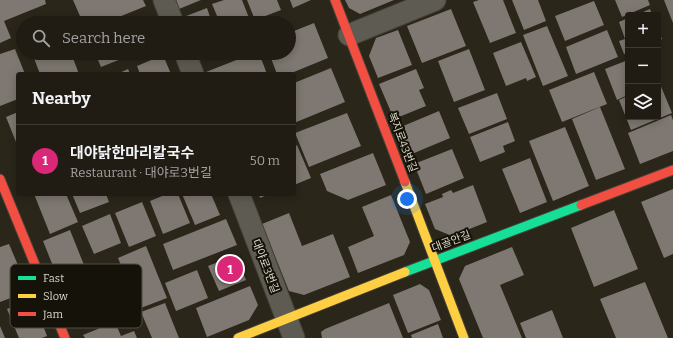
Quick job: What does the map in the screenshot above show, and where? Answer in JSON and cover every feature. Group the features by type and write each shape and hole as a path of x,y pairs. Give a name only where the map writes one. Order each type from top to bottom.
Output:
{"street":[{"path":"164,0 170,16"},
{"name":"복지로43번길","path":"335,0 464,338"},
{"path":"349,34 435,0"},
{"path":"188,60 192,72"},
{"name":"대골안길","path":"238,338 290,329 435,260 673,170"},
{"path":"0,179 35,264"},
{"name":"대야로3번길","path":"240,196 290,329"},
{"path":"61,328 65,338"}],"building":[{"path":"0,0 45,0 46,4 4,21 11,38 0,43"},
{"path":"73,0 143,0 146,6 121,16 80,16"},
{"path":"176,0 201,0 179,9"},
{"path":"224,0 242,0 248,16 217,16 212,4"},
{"path":"247,0 277,0 281,10 265,16 253,16"},
{"path":"290,0 311,0 293,8"},
{"path":"345,0 394,0 360,14 349,8"},
{"path":"479,0 503,0 516,33 490,43 473,2"},
{"path":"512,0 538,0 546,21 524,30"},
{"path":"615,0 648,0 650,5 634,12 625,12 625,16 622,17"},
{"path":"664,0 673,0 673,23"},
{"path":"594,1 604,25 565,41 555,16"},
{"path":"207,8 210,16 186,16"},
{"path":"451,9 466,46 422,63 407,26"},
{"path":"650,9 651,12 643,12"},
{"path":"625,19 625,39 619,22"},
{"path":"314,23 328,58 294,72 276,72 272,60 296,60 296,30"},
{"path":"547,26 568,76 543,86 523,35"},
{"path":"398,30 412,65 378,78 369,56 376,38"},
{"path":"607,30 618,57 576,74 566,47"},
{"path":"625,39 625,54 624,54 619,41"},
{"path":"521,42 536,77 527,81 526,78 506,86 493,53"},
{"path":"15,49 16,60 19,60 24,72 16,72 16,100 0,106 0,54"},
{"path":"469,49 485,90 454,102 438,61"},
{"path":"35,60 74,60 78,72 39,72"},
{"path":"98,60 118,60 101,67"},
{"path":"151,60 165,60 170,72 139,72 137,66"},
{"path":"236,60 262,60 266,72 206,72"},
{"path":"625,61 625,96 617,100 605,69"},
{"path":"331,68 345,102 296,122 296,82"},
{"path":"128,69 129,72 121,72"},
{"path":"416,69 424,88 419,90 426,106 394,119 379,84"},
{"path":"594,72 607,104 562,122 549,90"},
{"path":"661,86 672,113 661,118"},
{"path":"497,93 507,119 469,134 458,108"},
{"path":"625,97 625,115 619,100"},
{"path":"600,107 625,169 596,180 572,119"},
{"path":"439,111 450,138 407,156 396,129"},
{"path":"16,113 16,142 6,117"},
{"path":"347,113 361,146 309,167 296,133"},
{"path":"671,115 673,120 673,151 640,164 628,133"},
{"path":"627,120 655,120 631,130"},
{"path":"508,122 515,141 503,146 505,152 480,162 470,137"},
{"path":"565,127 589,186 553,201 529,141"},
{"path":"297,145 311,178 296,184"},
{"path":"452,149 464,178 426,194 414,164"},
{"path":"373,153 386,185 348,200 327,191 320,174"},
{"path":"530,158 547,202 520,213 502,169"},
{"path":"473,185 487,222 452,236 435,229 425,204 443,197 442,194 451,190 453,193"},
{"path":"673,189 673,254 664,258 641,202"},
{"path":"391,195 410,242 404,255 358,273 348,247 374,236 362,207"},
{"path":"35,196 67,196 78,222 50,234"},
{"path":"73,196 107,196 109,202 80,213"},
{"path":"162,196 179,196 190,223 163,234 150,201"},
{"path":"183,196 212,196 220,215 195,225"},
{"path":"142,202 156,236 129,247 115,213"},
{"path":"614,210 638,269 594,287 571,228"},
{"path":"289,213 302,246 333,234 350,277 304,295 289,291 262,224"},
{"path":"110,214 121,243 94,254 82,226"},
{"path":"226,219 237,245 173,270 163,244"},
{"path":"70,230 84,264 52,264 43,241"},
{"path":"9,244 18,264 10,264 10,298 0,302 0,247"},
{"path":"146,246 167,298 142,308 142,264 120,264 118,258"},
{"path":"512,247 524,275 500,285 522,338 483,338 459,279 465,266"},
{"path":"236,255 246,280 219,291 208,266"},
{"path":"197,270 208,298 176,311 165,283"},
{"path":"645,282 668,338 616,338 600,299"},
{"path":"420,284 429,290 441,320 408,333 393,295"},
{"path":"250,286 258,305 249,320 207,337 196,308"},
{"path":"165,303 179,338 152,338 142,312"},
{"path":"389,303 403,338 322,338 321,332 325,329"},
{"path":"10,308 10,316 7,309"},
{"path":"552,310 563,338 526,338 520,323"},
{"path":"438,324 443,338 412,338 411,335"},
{"path":"0,326 5,338 0,338"},
{"path":"15,328 44,328 47,336 42,338 19,338"},
{"path":"100,328 118,328 121,336 134,331 137,338 85,338 83,335"}],"traffic: fast":[{"path":"405,272 581,205"}],"traffic: slow":[{"path":"405,182 464,338"},
{"path":"238,338 405,272"}],"traffic: jam":[{"path":"335,0 405,182"},
{"path":"581,205 673,170"},
{"path":"0,179 35,264"},
{"path":"61,328 65,338"}],"place":[{"name":"대야닭한마리칼국수","path":"230,269"}]}
